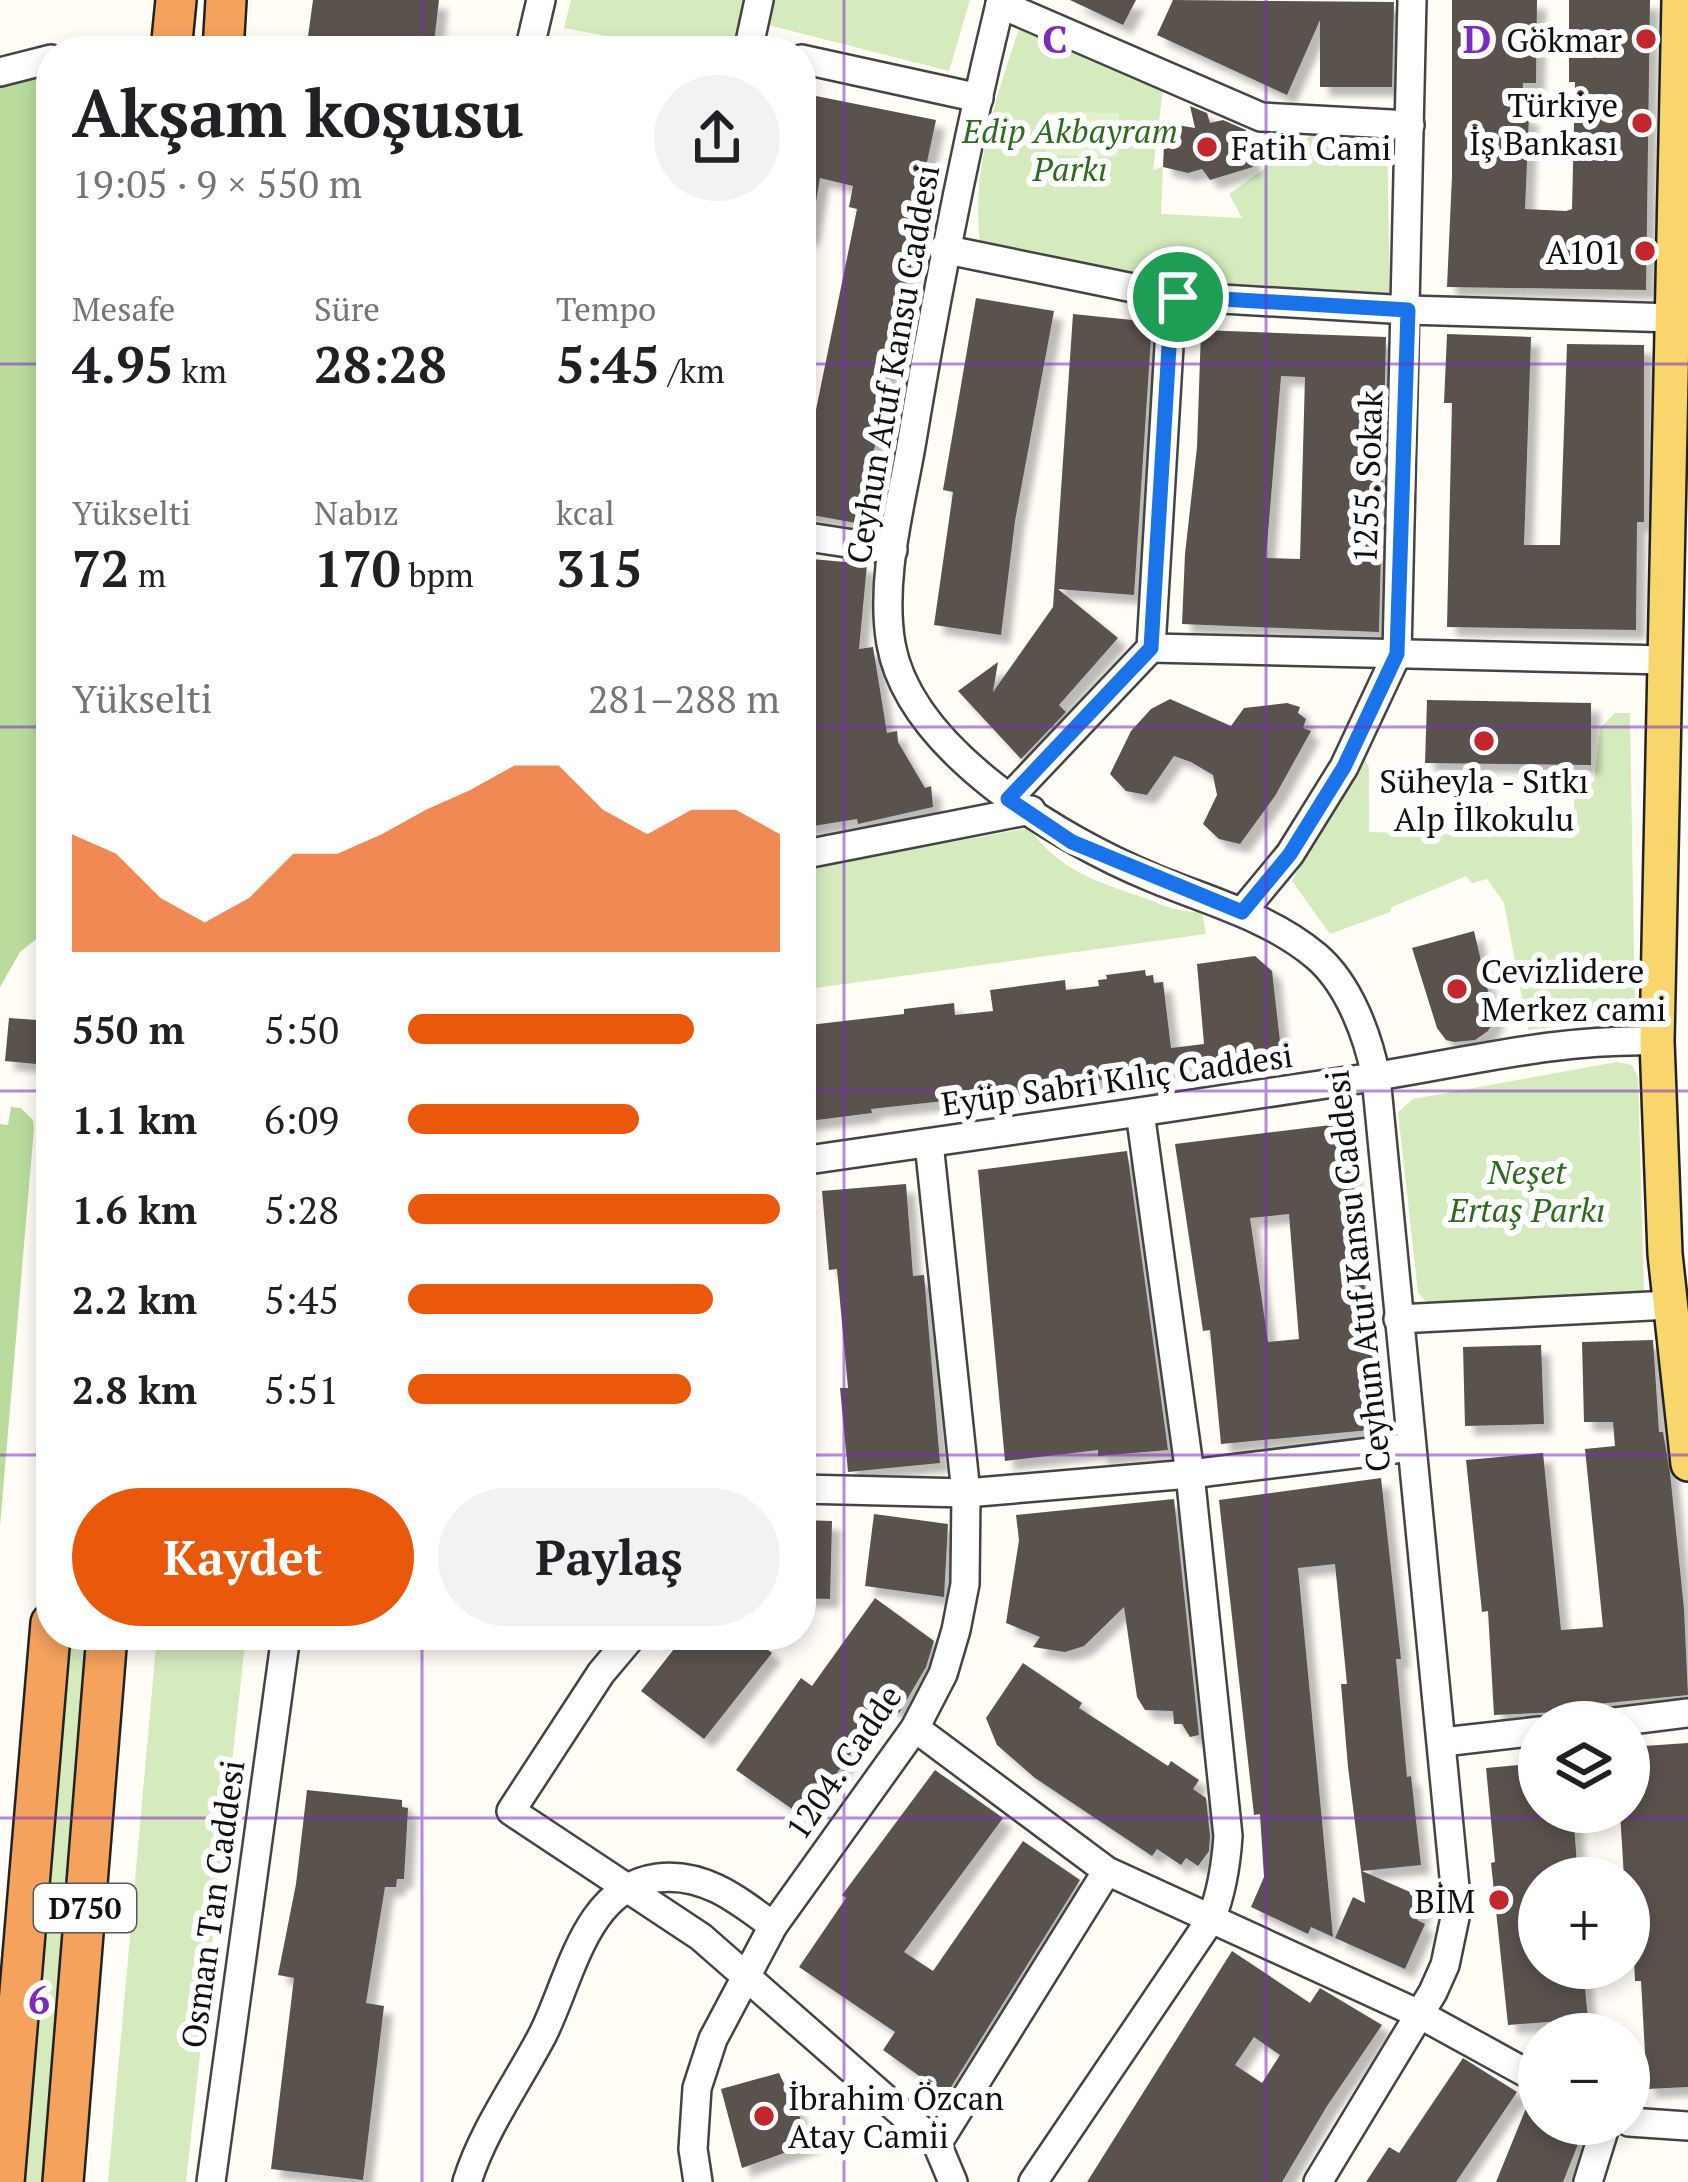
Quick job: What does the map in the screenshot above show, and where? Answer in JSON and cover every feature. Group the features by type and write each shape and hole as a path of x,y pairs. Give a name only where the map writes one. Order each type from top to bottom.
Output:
{"highway":[{"path":"172,36 176,0"},
{"path":"225,36 226,0"},
{"name":"D750","path":"4,2182 49,1650"},
{"name":"D750","path":"63,2182 106,1650"}],"main road":[{"path":"1679,0 1657,1041 1661,1189 1688,1463"}],"street":[{"path":"533,36 542,0"},
{"path":"755,36 759,0"},
{"name":"1255. Sokak","path":"1242,912 1290,854 1334,784 1397,654 1412,0"},
{"path":"1001,2 1262,117 1410,125"},
{"name":"Ceyhun Atuf Kansu Caddesi","path":"1001,2 944,249 893,550 888,602 891,646 908,694 956,752 1019,805 1072,842 1242,912 1319,958 1355,1014 1369,1044 1376,1077 1457,1908 1445,1965 1421,2015 1318,2182"},
{"path":"816,62 979,98"},
{"path":"0,72 36,63"},
{"path":"944,249 1172,296 1408,310 1674,318"},
{"path":"816,852 1019,805 1151,648 1172,296"},
{"path":"816,538 893,550"},
{"path":"1151,648 1666,660"},
{"name":"Eyüp Sabri Kılıç Caddesi","path":"816,1159 1376,1077 1526,1049 1657,1041"},
{"path":"1033,2182 1211,1919 1222,1894 1228,1837 1190,1474 1140,1112"},
{"name":"1204. Cadde","path":"698,2182 693,2150 697,2088 713,2039 773,1925 915,1729 943,1674 956,1630 965,1584 966,1492 929,1143"},
{"path":"1398,1319 1670,1305"},
{"path":"816,1490 966,1492 1190,1474 1411,1448"},
{"name":"Osman Tan Caddesi","path":"212,2182 284,1650"},
{"path":"620,1650 511,1811 701,1937 937,2144 953,2182"},
{"path":"1650,1718 1688,1714"},
{"path":"915,1729 1108,1871 1421,2015 1518,2068"},
{"path":"1444,1742 1518,1733"},
{"path":"937,2144 1108,1871"},
{"path":"466,2182 593,1924 604,1905 626,1885 674,1876 705,1882 773,1925"},
{"path":"1650,2123 1688,2126"},
{"path":"1588,2182 1599,2145"}],"green space":[{"path":"571,0 749,0 739,36 607,36 564,28"},
{"path":"773,0 970,0 949,71 764,24"},
{"name":"Edip Akbayram Parkı","path":"1020,26 1163,89 1153,170 1163,167 1161,214 1242,218 1229,194 1313,134 1387,137 1390,296 1178,289 981,250 982,164"},
{"path":"36,76 36,939 20,952 0,987 0,84"},
{"name":"Edip Akbayram Parkı","path":"1046,112 1119,113 1118,157 1046,155"},
{"path":"1615,713 1630,713 1635,1017 1528,1030 1504,903 1487,879 1472,883 1466,876 1330,934 1292,881 1363,754 1369,768 1369,832 1574,838 1574,793 1594,781 1600,728"},
{"path":"1029,828 1052,854 1092,879 1169,907 1202,912 1206,934 816,988 816,866"},
{"name":"Neşet Ertaş Parkı","path":"1617,1062 1632,1065 1638,1077 1644,1294 1431,1307 1418,1293 1398,1112 1413,1099"},
{"path":"11,1107 21,1108 34,1128 0,1526 0,1124 8,1125"},
{"path":"68,1650 89,1650 44,2182 23,2182"},
{"path":"156,1650 244,1650 186,2182 108,2182"}],"building":[{"path":"313,0 439,0 435,36 308,36"},
{"path":"1070,0 1136,0 1123,25"},
{"path":"1173,0 1394,2 1392,87 1320,87 1320,20 1287,95 1157,35"},
{"path":"1452,0 1537,0 1536,83 1523,83 1522,115 1529,115 1525,209 1566,211 1572,209 1575,82 1569,82 1569,0 1650,0 1646,290 1447,287"},
{"path":"816,96 936,120 873,455 880,457 867,525 816,516 816,410 857,209 849,207 853,186 820,178 816,202"},
{"name":"Fatih Cami","path":"1190,106 1207,113 1210,123 1223,120 1246,130 1253,167 1210,180 1202,169 1188,173 1163,167 1165,123 1195,128"},
{"path":"976,298 1054,311 1015,521 1001,635 934,625 953,492 943,490"},
{"path":"1073,314 1152,322 1134,595 1058,589 1118,638 1059,705 1066,712 1021,759 958,691 998,662 993,692 1053,607"},
{"path":"1201,330 1386,337 1379,632 1182,624","holes":["1281,376 1305,377 1300,559 1266,558"]},
{"path":"1447,334 1531,337 1524,545 1560,545 1567,344 1644,345 1644,522 1637,522 1636,630 1447,627 1452,403 1444,403"},
{"path":"816,559 867,564 859,649 873,647 887,733 897,731 898,742 925,788 931,786 933,807 858,824 857,819 816,826"},
{"path":"1170,699 1231,726 1244,708 1287,703 1300,707 1298,713 1306,719 1303,728 1311,731 1275,796 1240,844 1219,839 1203,824 1217,795 1213,775 1191,762 1174,756 1147,795 1126,791 1110,774 1131,731 1151,709"},
{"path":"1427,700 1591,703 1591,765 1425,763"},
{"name":"Cevizlidere Merkez cami","path":"1474,931 1495,1019 1475,1040 1454,1042 1437,1028 1412,948"},
{"path":"1255,956 1272,971 1282,1059 1207,1068 1206,1060 1170,1064 1171,1070 1153,1072 1154,1077 1078,1081 1079,1086 871,1109 872,1113 816,1120 816,1024 954,1003 955,1015 993,1011 990,990 1065,980 1066,990 1099,986 1098,980 1107,979 1106,975 1145,970 1146,976 1153,975 1154,983 1163,982 1171,1048 1204,1044 1197,964"},
{"path":"9,1018 36,1020 36,1064 5,1061"},
{"path":"1347,1123 1380,1429 1221,1444 1210,1330 1203,1331 1175,1144","holes":["1289,1214 1299,1339 1268,1342 1250,1218"]},
{"path":"1127,1151 1168,1450 1098,1456 1098,1450 1005,1461 978,1170"},
{"path":"906,1184 913,1276 924,1275 940,1463 848,1472 840,1388 848,1388 837,1269 829,1270 822,1191"},
{"path":"1653,1340 1659,1432 1663,1432 1670,1473 1684,1609 1688,1695 1627,1701 1518,1701 1518,1714 1494,1715 1488,1611 1482,1612 1466,1460 1543,1453 1561,1630 1603,1627 1585,1449 1615,1446 1613,1422 1584,1422 1582,1342"},
{"path":"1541,1345 1544,1424 1465,1426 1463,1347"},
{"path":"1381,1478 1401,1659 1396,1659 1407,1777 1411,1776 1421,1865 1362,1871 1426,1899 1417,1920 1425,1924 1405,1969 1335,1938 1353,1897 1365,1903 1348,1767 1341,1684 1347,1684 1335,1564 1298,1568 1333,1937 1311,1927 1308,1934 1251,1907 1264,1877 1260,1814 1254,1815 1219,1500"},
{"path":"1174,1499 1199,1735 1190,1737 1182,1724 1174,1724 1173,1711 1145,1710 1137,1697 1124,1607 1084,1646 1065,1652 1033,1647 1040,1637 1006,1623 1019,1540 1016,1515"},
{"path":"874,1514 948,1524 944,1597 865,1586"},
{"path":"816,1520 832,1521 830,1599 816,1599"},
{"path":"875,1598 934,1641 926,1667 899,1713 886,1704 805,1818 736,1770 801,1678 812,1686"},
{"path":"673,1650 772,1653 704,1739 641,1691"},
{"path":"1023,1663 1082,1703 1079,1708 1168,1766 1171,1761 1199,1780 1193,1789 1206,1798 1210,1836 1209,1851 1198,1866 1186,1858 1181,1865 1157,1849 1152,1856 1035,1778 997,1745 986,1718"},
{"path":"1688,1743 1688,2087 1650,2089 1650,2013 1643,2013 1641,1989 1650,1989 1650,1857 1623,1857 1621,1833 1650,1833 1650,1746"},
{"path":"1518,1765 1518,1833 1575,1833 1576,1857 1518,1857 1518,1989 1585,1989 1587,2013 1518,2013 1518,2024 1508,2025 1486,1768"},
{"path":"935,1770 1003,1818 904,1952 933,1971 1023,1841 1080,1880 946,2095 883,2050 895,2032 799,1967 846,1898 842,1895"},
{"path":"307,1790 402,1800 402,1807 408,1808 404,1879 397,1879 396,1887 385,1887 366,2003 384,2006 363,2180 271,2169 294,1978 278,1975 296,1884"},
{"path":"1232,1951 1310,2003 1320,1988 1382,2025 1282,2182 1087,2182","holes":["1254,2037 1280,2055 1262,2083 1235,2065"]},
{"path":"1463,2058 1517,2092 1456,2182 1366,2182 1389,2147 1399,2153"},
{"name":"İbrahim Özcan Atay Camii","path":"779,2073 812,2143 742,2168 721,2089"},
{"path":"1518,2128 1518,2145 1578,2145 1563,2182 1496,2182"}],"place":[{"name":"Gökmar","path":"1646,39"},
{"name":"Türkiye İş Bankası","path":"1642,123"},
{"name":"Fatih Cami","path":"1207,147"},
{"name":"A101","path":"1645,251"},
{"name":"Süheyla - Sıtkı Alp İlkokulu","path":"1484,741"},
{"name":"Cevizlidere Merkez cami","path":"1457,989"},
{"name":"BİM","path":"1499,1900"},
{"name":"İbrahim Özcan Atay Camii","path":"764,2116"}],"route":[{"path":"1172,296 1178,297 1408,310 1397,654 1344,767 1290,854 1242,912 1072,842 1008,799 1151,648 1172,296"}]}
